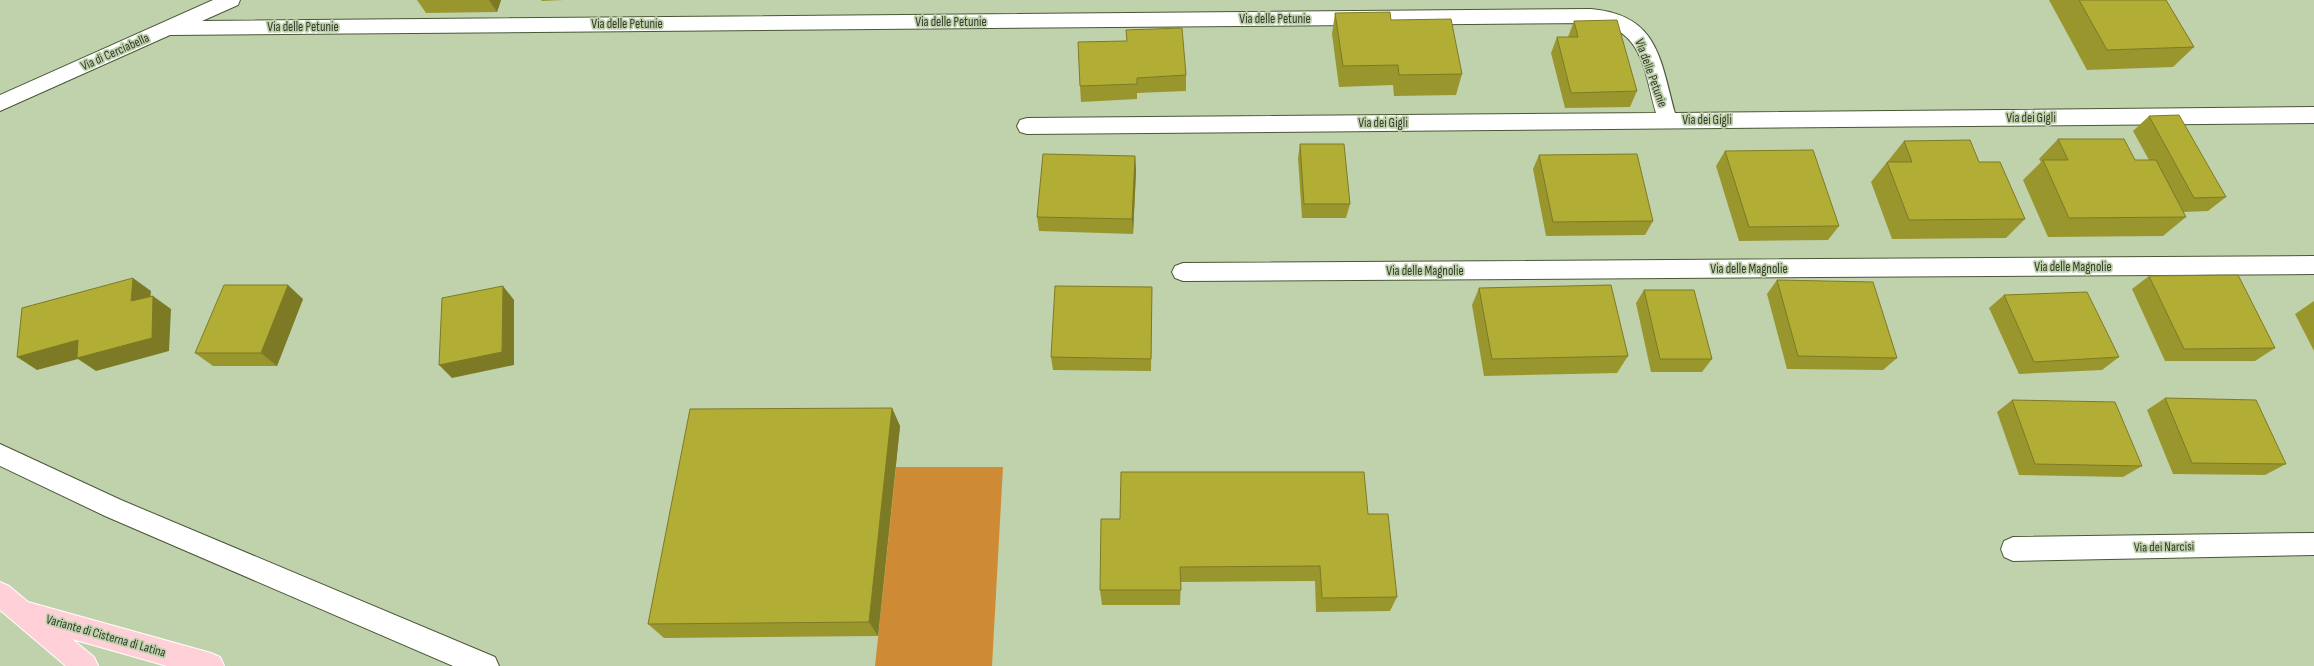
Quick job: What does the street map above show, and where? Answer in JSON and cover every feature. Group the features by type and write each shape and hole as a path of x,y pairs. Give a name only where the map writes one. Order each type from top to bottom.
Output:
{"main road":[{"path":"0,594 85,666"},
{"name":"Variante di Cisterna di Latina","path":"24,613 211,666"}],"street":[{"name":"Via di Cerciabella","path":"0,103 231,0"},
{"name":"Via delle Petunie","path":"168,28 1596,17 1616,21 1636,33 1646,51 1668,121"},
{"name":"Via dei Gigli","path":"1027,126 2314,116"},
{"name":"Via delle Magnolie","path":"1183,272 2314,266"},
{"path":"0,455 113,508 454,654 486,666"},
{"name":"Via dei Narcisi","path":"2013,549 2314,544"}],"shaded area":[{"path":"896,467 1003,467 992,666 875,666"}],"building":[{"path":"2079,0 2166,0 2194,47 2107,50"},
{"path":"1390,12 1391,20 1451,19 1462,74 1399,75 1398,65 1343,66 1335,13"},
{"path":"1617,20 1637,91 1571,93 1557,37 1578,37 1574,21"},
{"path":"1182,28 1186,75 1137,78 1137,84 1080,86 1078,42 1127,41 1126,30"},
{"path":"2179,115 2226,197 2194,198 2149,116"},
{"path":"2058,139 2124,139 2135,160 2156,160 2186,217 2069,218 2043,160 2068,160"},
{"path":"1970,140 1979,162 2000,162 2025,219 1909,220 1887,162 1912,162 1904,141"},
{"path":"1300,144 1344,144 1350,204 1304,204"},
{"path":"1813,150 1839,226 1749,227 1725,151"},
{"path":"1043,154 1135,156 1132,219 1037,217"},
{"path":"1637,154 1653,221 1553,222 1539,155"},
{"path":"2238,275 2275,348 2184,349 2149,276"},
{"path":"133,278 131,301 153,296 152,338 77,358 78,340 17,357 22,308"},
{"path":"1777,280 1873,282 1897,358 1798,356"},
{"path":"224,285 288,285 261,353 195,353"},
{"path":"1611,285 1628,356 1492,359 1479,288"},
{"path":"503,286 502,352 439,365 442,298"},
{"path":"1055,286 1152,287 1151,359 1051,357"},
{"path":"1644,290 1694,290 1712,359 1660,359"},
{"path":"2087,292 2119,357 2034,362 2004,295"},
{"path":"2165,398 2256,400 2286,464 2192,463"},
{"path":"2012,400 2115,402 2142,466 2035,464"},
{"path":"892,408 869,622 648,624 690,409"},
{"path":"1121,472 1364,472 1368,514 1388,514 1397,597 1322,598 1320,566 1180,567 1181,590 1100,590 1101,519 1120,519"}]}
